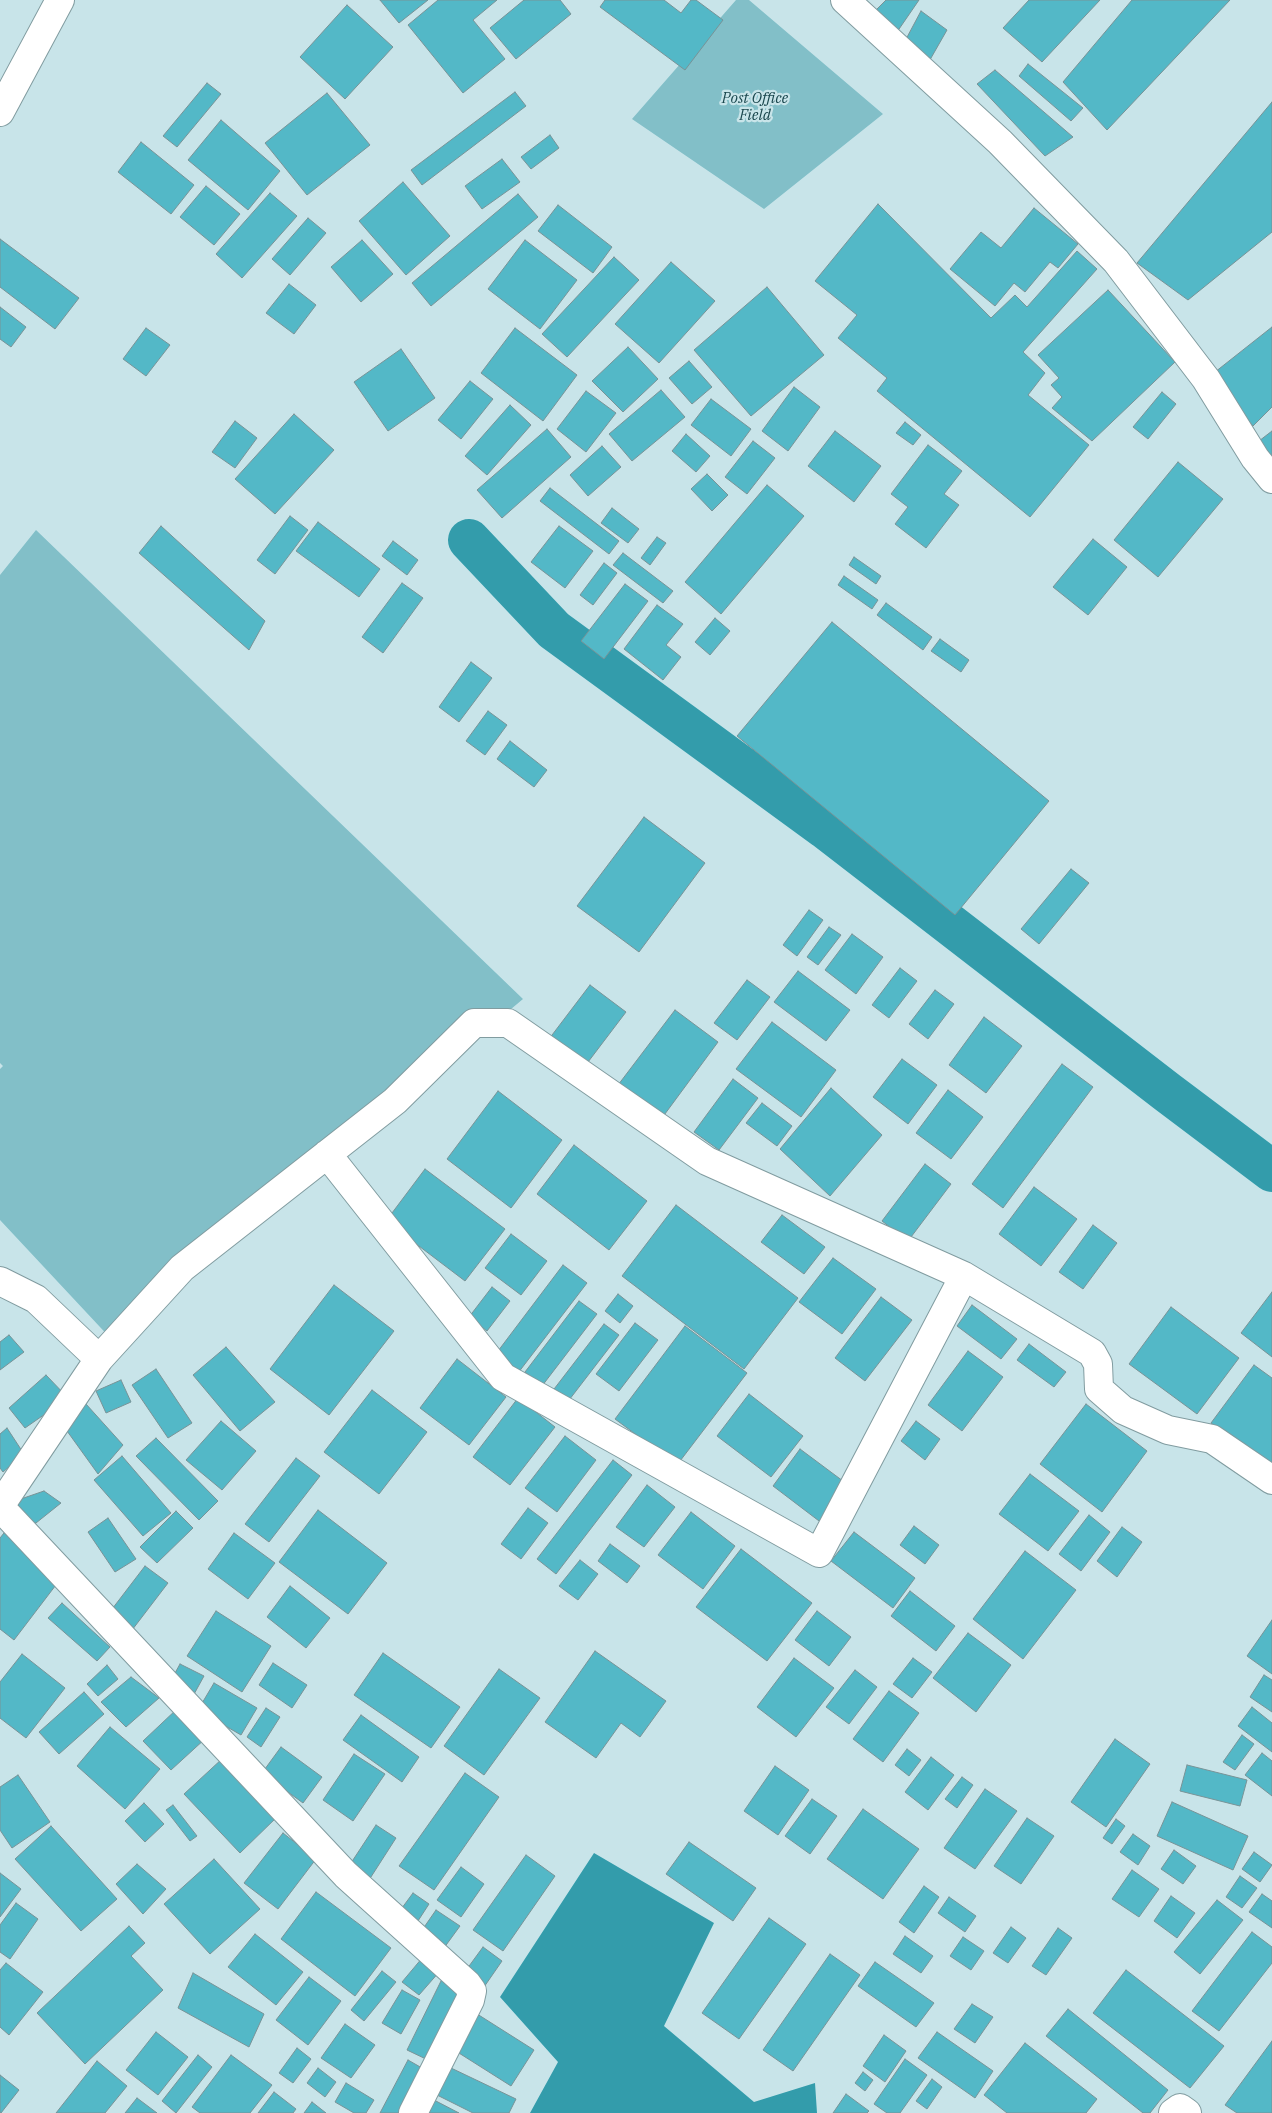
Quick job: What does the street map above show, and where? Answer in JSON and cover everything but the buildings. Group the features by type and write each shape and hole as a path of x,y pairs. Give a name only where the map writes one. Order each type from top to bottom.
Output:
{"main road":[{"path":"0,112 60,0"},
{"path":"845,0 1000,142 1116,260 1206,379 1256,458 1272,479"},
{"path":"414,2113 470,2000 472,1991 467,1984 346,1875 0,1506 99,1359 182,1268 395,1101 474,1022 508,1023 707,1161 964,1276 1092,1353 1098,1364 1099,1389 1123,1410 1168,1430 1212,1439 1272,1480"},
{"path":"327,1154 503,1377 819,1553 964,1276"},
{"path":"0,1281 36,1299 99,1359"},
{"path":"1173,2113 1180,2108 1187,2113"}],"green space":[{"name":"Post Office Field","path":"736,0 749,0 883,114 764,209 632,119"},
{"path":"36,530 523,999 114,1342 0,1220 0,1069 3,1066 0,1063 0,575"}],"shaded area":[{"path":"594,1853 714,1923 664,2026 754,2102 815,2083 817,2113 530,2113 558,2062 500,1997"}],"waterway":[{"path":"469,540 554,630 825,828 1272,1171"}]}
